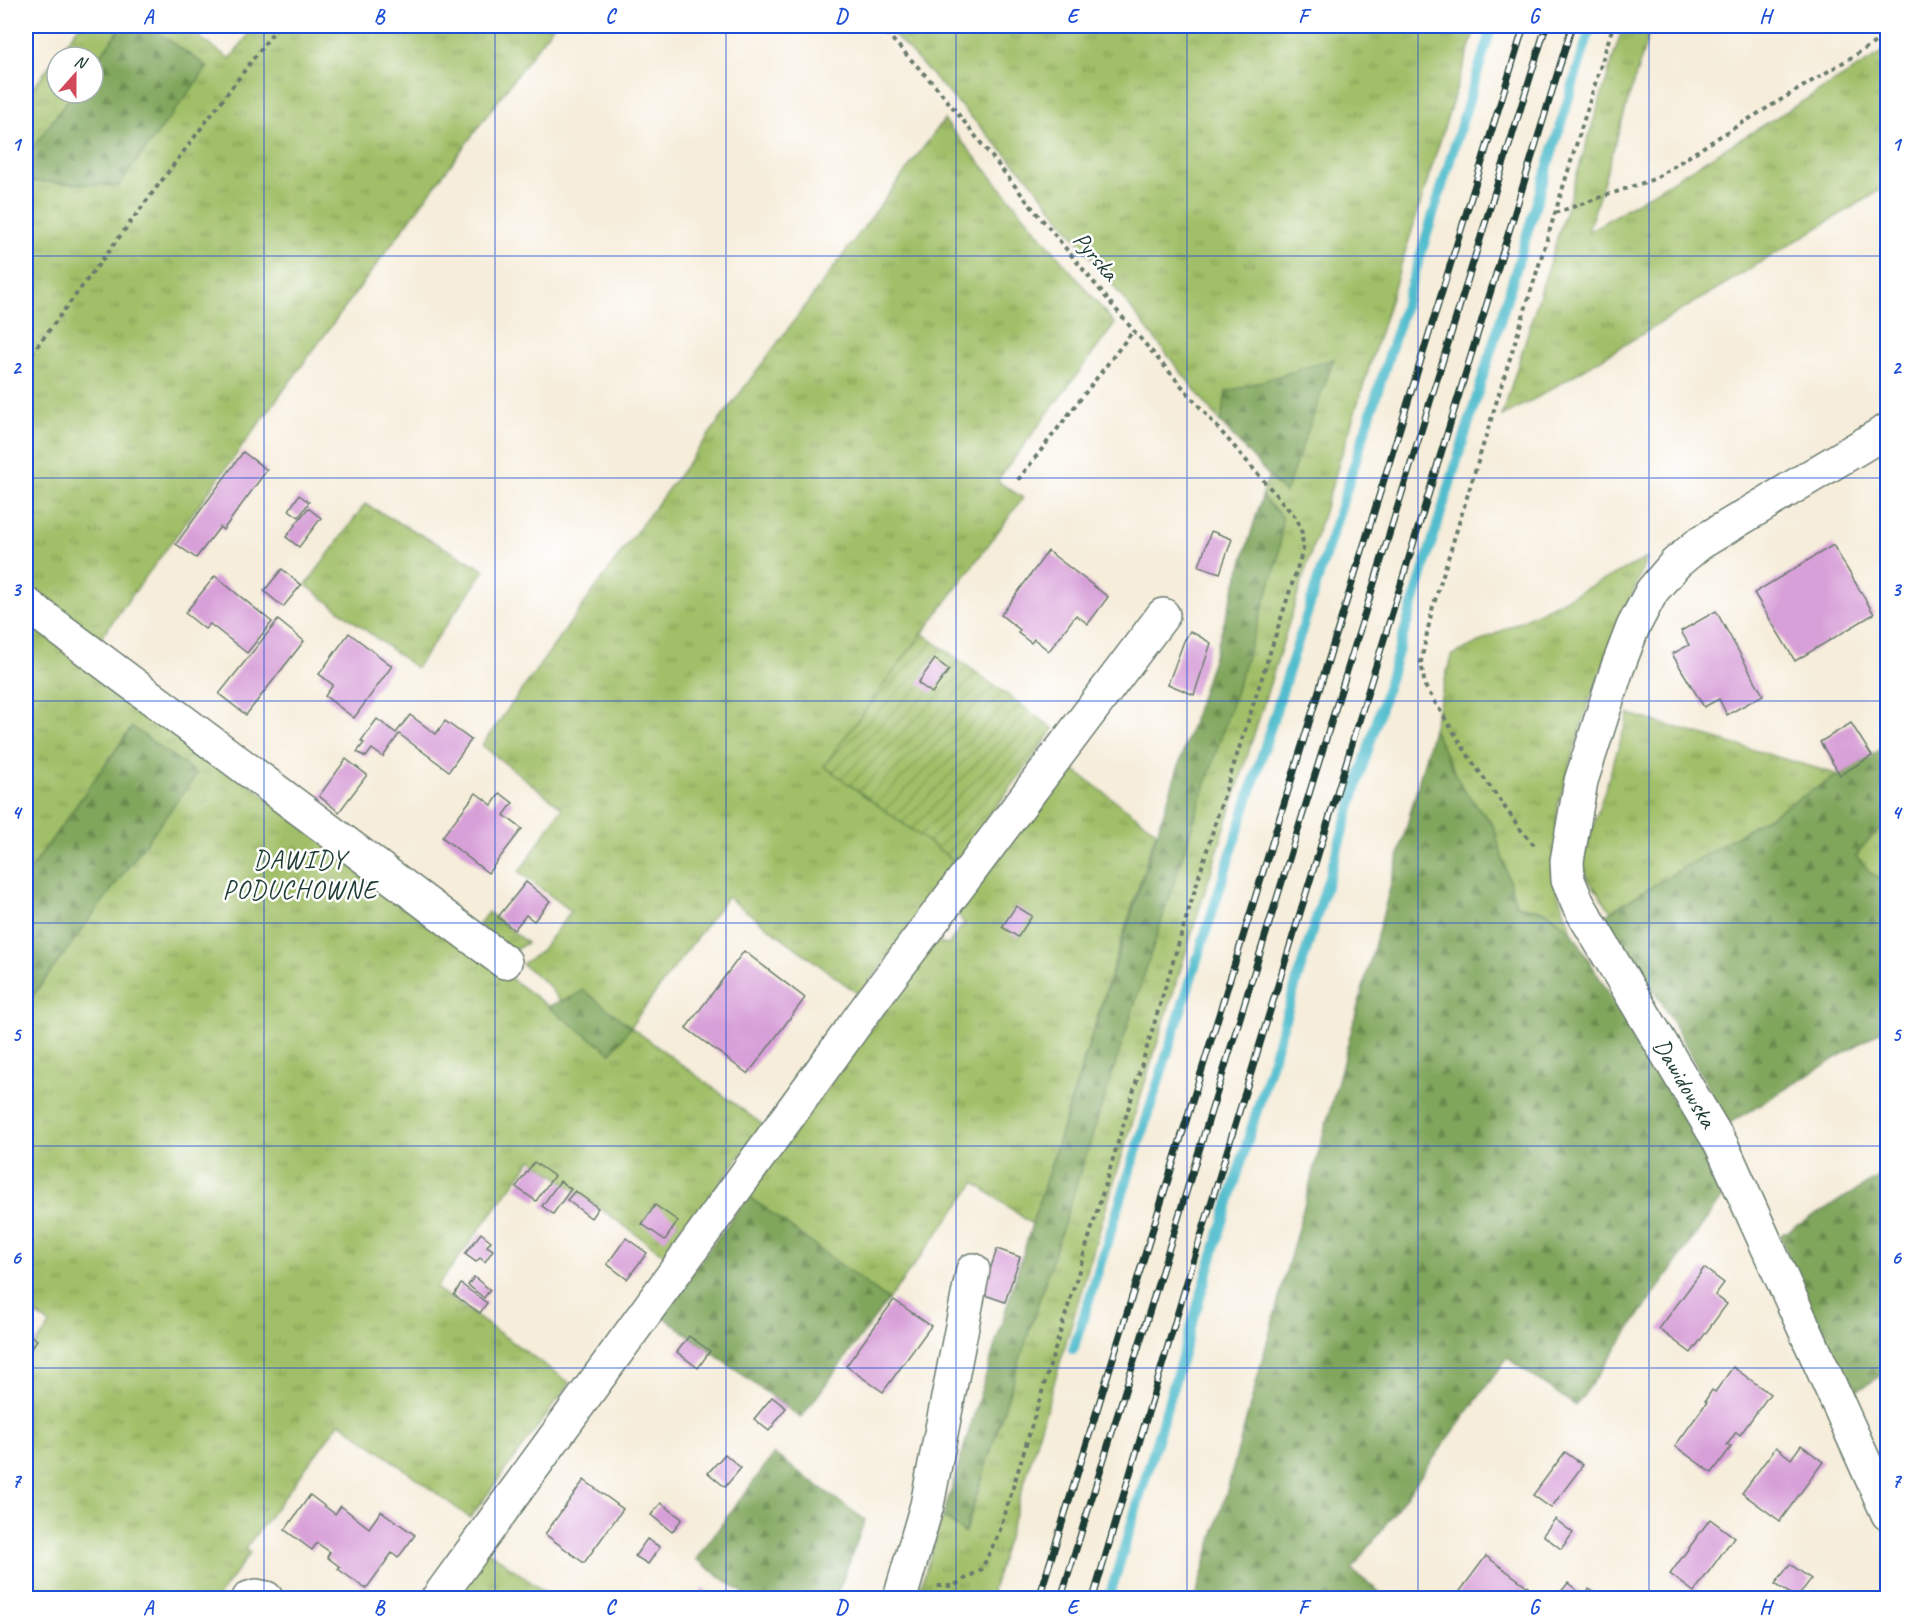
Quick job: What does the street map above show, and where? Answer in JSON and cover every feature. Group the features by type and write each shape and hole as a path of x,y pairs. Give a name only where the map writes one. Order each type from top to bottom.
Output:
{"street":[{"path":"1568,880 1567,861 1581,781 1632,627 1652,591 1676,563 1700,543 1887,430"},
{"path":"26,604 505,962"},
{"path":"438,1599 872,1001 1162,615"},
{"name":"Dawidowska","path":"1568,880 1578,904 1722,1146 1887,1514"},
{"path":"902,1592 927,1505 973,1270"},
{"path":"249,1599 256,1596 266,1599"}],"path":[{"path":"26,361 278,26"},
{"name":"Pyrska","path":"880,26 939,90 1133,330 1297,519 1302,533 1303,550 1218,814 1000,1530 982,1569 953,1586 902,1592"},
{"path":"1568,880 1521,830 1471,760 1425,686 1421,662 1432,610 1613,26"},
{"path":"1555,214 1654,179 1887,34"},
{"path":"1018,480 1133,330"}],"green space":[{"path":"79,26 184,26 230,59 255,26 553,26 99,640 26,591 26,97 45,72 45,105 105,105 105,45 65,45"},
{"path":"122,26 148,26 208,67 118,186 26,181 26,157 64,105 105,105 105,49"},
{"path":"886,26 1476,26 1112,1188 990,1598 917,1598 943,1516 965,1533 1282,517 1262,497 1268,477 1285,492 1226,392 1221,423 1030,180"},
{"path":"1623,26 1651,26 1588,232 1887,50 1887,186 1538,397 1502,416"},
{"path":"944,120 1115,324 997,481 1023,498 824,766 956,862 860,995 727,897 631,1027 573,999 559,1000 547,984 522,964 540,952 571,911 519,872 562,808 482,745 631,539"},
{"path":"1334,359 1285,493 1221,423 1226,392"},
{"path":"1262,497 1282,517 1279,557 964,1533 943,1516 1032,1224 1217,646"},
{"path":"365,504 485,570 416,668 306,585"},
{"path":"1647,558 1589,701 1558,805 1552,877 1572,932 1548,912 1516,905 1493,825 1463,789 1433,729 1451,656"},
{"path":"26,618 611,1053 631,1027 763,1125 666,1256 532,1159 436,1288 570,1383 470,1518 340,1422 245,1549 250,1553 217,1598 26,1598 26,1357 50,1325 26,1306 26,1005 197,774 132,727 26,876"},
{"path":"922,633 1054,729 956,862 824,766"},
{"path":"1629,714 1840,775 1611,911 1580,868"},
{"path":"132,727 197,774 26,1005 26,876"},
{"path":"1433,729 1463,789 1493,825 1516,905 1548,912 1572,932 1727,1190 1576,1406 1507,1358 1352,1570 1387,1598 1195,1598 1228,1487"},
{"path":"1883,748 1887,757 1887,824 1869,839 1856,856 1870,872 1887,885 1887,1027 1728,1124 1660,999 1602,919 1611,911"},
{"path":"1067,765 1156,831 1032,1224 975,1183 888,1300 748,1196 935,942 948,945 964,923 958,915"},
{"path":"1887,824 1887,885 1855,856 1869,839"},
{"path":"488,912 527,943 513,951 478,925"},
{"path":"583,990 631,1027 611,1053 548,1007"},
{"path":"1887,1172 1887,1372 1849,1396 1780,1236"},
{"path":"748,1196 888,1300 801,1418 661,1315"},
{"path":"774,1454 865,1520 836,1598 750,1598 696,1559"},
{"path":"487,1550 553,1598 452,1598"}],"building":[{"path":"243,452 267,470 223,530 220,527 196,558 176,544"},
{"path":"299,495 309,502 299,517 289,510"},
{"path":"308,508 321,518 299,547 286,537"},
{"path":"1211,531 1232,539 1220,573 1199,566"},
{"path":"1833,545 1874,614 1795,661 1754,593"},
{"path":"1048,551 1108,597 1088,624 1076,615 1049,651 1034,639 1031,643 1018,633 1020,630 1001,615"},
{"path":"282,569 301,585 283,607 264,591"},
{"path":"215,576 272,622 247,653 210,624 205,629 185,613"},
{"path":"1716,611 1763,695 1727,715 1719,699 1704,707 1672,654 1689,645 1681,631"},
{"path":"278,620 304,641 246,715 219,694"},
{"path":"1190,631 1211,643 1194,695 1168,684"},
{"path":"349,633 392,666 354,718 325,696 333,685 319,674"},
{"path":"935,659 949,670 932,693 918,683"},
{"path":"410,715 436,734 445,721 471,740 449,771 399,734 383,757 372,749 366,757 357,752 364,743 361,741 377,719 396,733"},
{"path":"1851,723 1872,756 1840,775 1820,742"},
{"path":"346,759 367,775 339,812 319,796"},
{"path":"476,793 492,805 500,793 513,803 504,815 522,829 488,873 442,837"},
{"path":"526,882 550,901 534,921 526,915 514,930 498,917"},
{"path":"1016,906 1032,916 1018,937 1002,927"},
{"path":"744,951 805,998 748,1074 686,1028"},
{"path":"534,1162 554,1176 536,1201 516,1187"},
{"path":"560,1181 571,1189 553,1214 542,1206"},
{"path":"575,1191 598,1208 591,1218 567,1200"},
{"path":"655,1205 678,1221 665,1240 642,1224"},
{"path":"481,1233 491,1241 487,1246 493,1250 485,1262 480,1258 476,1262 465,1254"},
{"path":"626,1238 647,1253 627,1279 607,1264"},
{"path":"997,1249 1020,1257 1005,1302 982,1294"},
{"path":"1704,1268 1724,1283 1715,1295 1727,1304 1691,1353 1659,1329"},
{"path":"474,1277 490,1290 484,1298 468,1285"},
{"path":"461,1284 487,1303 480,1313 454,1295"},
{"path":"894,1300 931,1326 883,1392 846,1366"},
{"path":"26,1332 37,1340 26,1356"},
{"path":"689,1336 710,1351 698,1368 677,1352"},
{"path":"1733,1367 1770,1394 1740,1435 1736,1432 1727,1445 1731,1447 1712,1473 1675,1446 1707,1402 1705,1401 1712,1390 1715,1392"},
{"path":"772,1397 786,1408 769,1431 754,1419"},
{"path":"1801,1445 1823,1462 1780,1521 1742,1493 1776,1447 1791,1459"},
{"path":"1565,1452 1583,1465 1551,1508 1533,1495"},
{"path":"725,1454 741,1468 725,1487 708,1473"},
{"path":"584,1480 623,1509 584,1563 545,1534"},
{"path":"310,1495 335,1514 341,1506 369,1528 381,1511 415,1535 398,1558 392,1553 366,1589 338,1569 340,1567 327,1557 330,1552 317,1543 312,1550 285,1530"},
{"path":"661,1503 682,1519 672,1532 651,1515"},
{"path":"1555,1519 1573,1533 1561,1549 1543,1535"},
{"path":"1710,1519 1734,1537 1694,1592 1670,1574"},
{"path":"647,1539 660,1547 648,1564 635,1556"},
{"path":"1486,1556 1528,1587 1520,1598 1455,1598"},
{"path":"1790,1564 1811,1579 1797,1598 1775,1584"},
{"path":"1568,1583 1584,1596 1589,1589 1602,1598 1556,1598"},
{"path":"703,1589 717,1598 696,1598"}],"waterway":[{"path":"1073,1350 1492,26"},
{"path":"1109,1598 1591,26"}],"railway":[{"path":"1039,1598 1524,26"},
{"path":"1061,1598 1546,26"},
{"path":"1093,1598 1186,1285 1572,26"}],"district":[{"name":"DAWIDY PODUCHOWNE","path":"300,874"}]}
